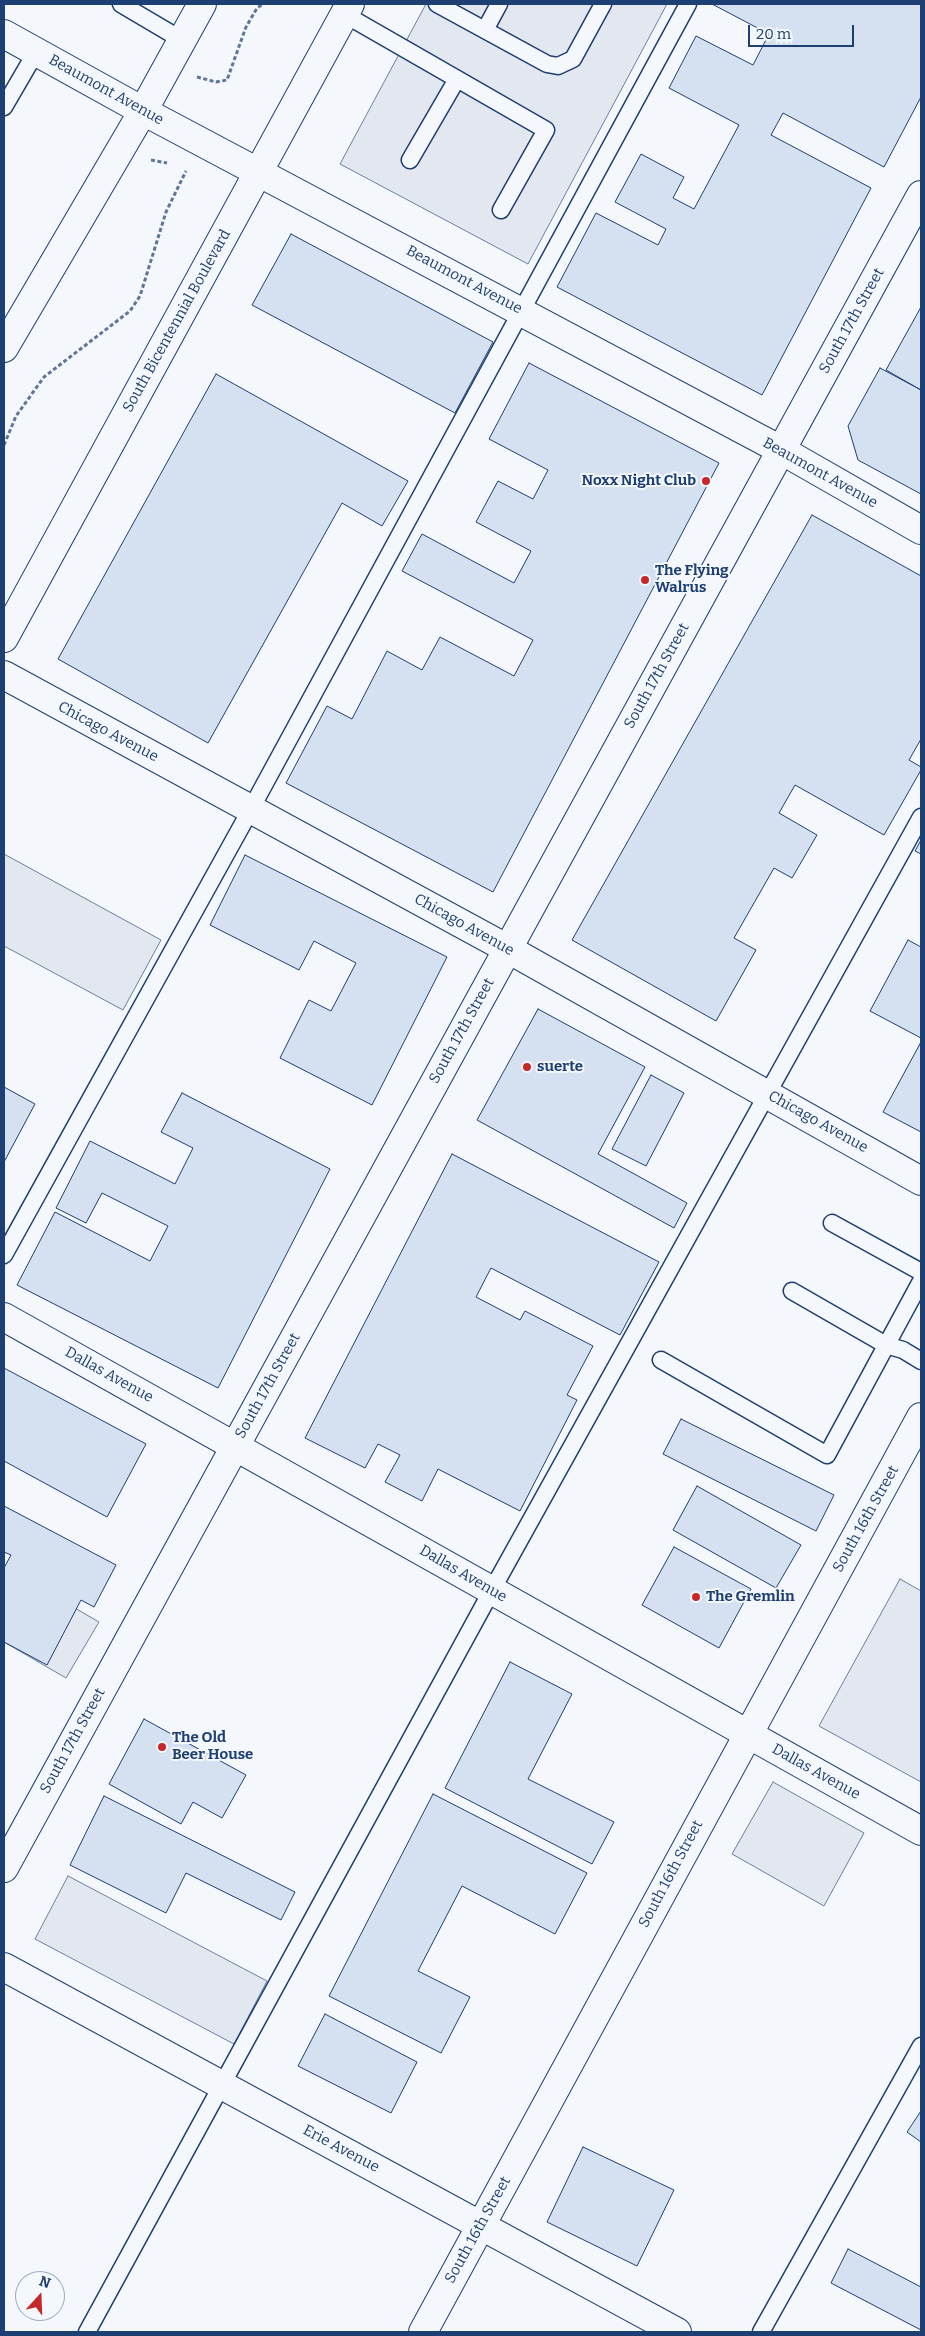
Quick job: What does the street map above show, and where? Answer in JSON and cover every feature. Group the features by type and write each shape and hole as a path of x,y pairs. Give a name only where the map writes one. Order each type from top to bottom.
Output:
{"street":[{"path":"4,348 143,111 202,4"},
{"name":"South Bicentennial Boulevard","path":"4,638 347,9"},
{"name":"Beaumont Avenue","path":"4,34 143,111 258,170 781,450 921,530"},
{"name":"South 17th Street","path":"4,1868 921,195"},
{"name":"Chicago Avenue","path":"4,675 508,949 921,1181"},
{"name":"Dallas Avenue","path":"4,1317 236,1445 747,1734 921,1830"},
{"name":"South 16th Street","path":"422,2332 921,1417"},
{"name":"Erie Avenue","path":"4,1967 677,2332"}],"lane":[{"path":"121,4 182,40"},
{"path":"437,4 547,64 558,66 573,59 603,4"},
{"path":"485,30 499,4"},
{"path":"4,1255 251,809 688,4"},
{"path":"347,9 456,79 546,130 501,210"},
{"path":"4,107 36,52"},
{"path":"410,160 456,79"},
{"path":"87,2332 492,1590 921,817"},
{"path":"832,1223 921,1272"},
{"path":"661,1360 827,1455 921,1281"},
{"path":"792,1291 886,1345 903,1350 921,1361"},
{"path":"761,2332 921,2046"}],"path":[{"path":"197,77 216,82 228,80 246,27 256,8 263,4"},
{"path":"150,160 168,163"},
{"path":"4,445 16,416 44,377 130,311 140,296 166,212 186,171 182,168"}],"shaded area":[{"path":"426,4 667,4 528,264 340,164"},
{"path":"4,854 161,940 123,1010 4,946"},
{"path":"4,1567 99,1622 66,1678 4,1642"},
{"path":"900,1579 921,1591 921,1782 819,1726"},
{"path":"773,1782 864,1833 824,1906 732,1854"},
{"path":"68,1876 267,1981 234,2044 35,1939"}],"building":[{"path":"712,4 921,4 921,97 884,167 783,113 771,135 871,188 762,395 557,287 596,213 658,245 666,229 615,202 641,154 684,177 673,198 694,209 739,125 669,88 696,36 753,65 769,34"},
{"path":"291,234 493,342 455,413 252,305"},
{"path":"921,307 921,390 886,370"},
{"path":"529,363 719,463 493,892 286,783 327,706 352,719 387,651 422,670 440,637 514,676 533,640 402,571 422,534 514,583 531,551 476,522 498,481 533,499 548,470 489,439"},
{"path":"880,368 921,390 921,494 858,460 848,426"},
{"path":"216,374 408,481 382,526 342,503 208,743 58,659"},
{"path":"812,515 921,576 921,739 909,760 921,767 921,770 884,835 795,785 779,813 817,835 792,878 774,868 734,938 756,950 716,1021 572,940"},
{"path":"921,840 921,854 915,851"},
{"path":"245,855 447,957 372,1105 280,1058 309,1000 331,1011 356,963 314,941 299,970 210,925"},
{"path":"908,940 921,947 921,1038 870,1011"},
{"path":"538,1009 645,1067 598,1154 687,1203 674,1228 477,1120"},
{"path":"921,1042 921,1132 883,1112"},
{"path":"651,1075 684,1093 646,1166 612,1149"},
{"path":"4,1087 35,1104 4,1162"},
{"path":"182,1093 330,1169 218,1388 17,1285 55,1212 150,1261 168,1226 102,1193 86,1223 56,1208 90,1141 175,1184 193,1148 161,1132"},
{"path":"452,1154 659,1262 620,1335 491,1268 476,1297 520,1320 525,1311 593,1346 567,1395 577,1400 520,1511 438,1469 422,1501 385,1482 400,1455 378,1444 365,1468 305,1438"},
{"path":"4,1368 146,1444 107,1517 4,1461"},
{"path":"681,1419 834,1495 816,1531 663,1454"},
{"path":"697,1486 801,1545 776,1588 673,1530"},
{"path":"4,1506 116,1565 94,1607 81,1600 47,1665 4,1642 4,1568 11,1555 4,1552"},
{"name":"The Gremlin","path":"674,1547 751,1589 719,1648 642,1605"},
{"path":"510,1662 572,1694 528,1779 614,1822 592,1864 445,1788"},
{"name":"The Old Beer House","path":"144,1719 246,1775 222,1818 193,1802 181,1824 109,1784"},
{"path":"433,1794 587,1873 555,1934 462,1886 418,1971 470,1997 441,2053 329,1996"},
{"path":"104,1796 295,1892 281,1920 186,1873 166,1913 70,1865"},
{"path":"325,2014 417,2062 391,2113 298,2066"},
{"path":"921,2111 921,2142 907,2132"},
{"path":"583,2147 674,2190 637,2266 547,2222"},
{"path":"848,2249 921,2287 921,2330 831,2283"}],"place":[{"name":"Noxx Night Club","path":"706,481"},
{"name":"The Flying Walrus","path":"645,580"},
{"name":"suerte","path":"527,1067"},
{"name":"The Gremlin","path":"696,1597"},
{"name":"The Old Beer House","path":"162,1747"}]}
